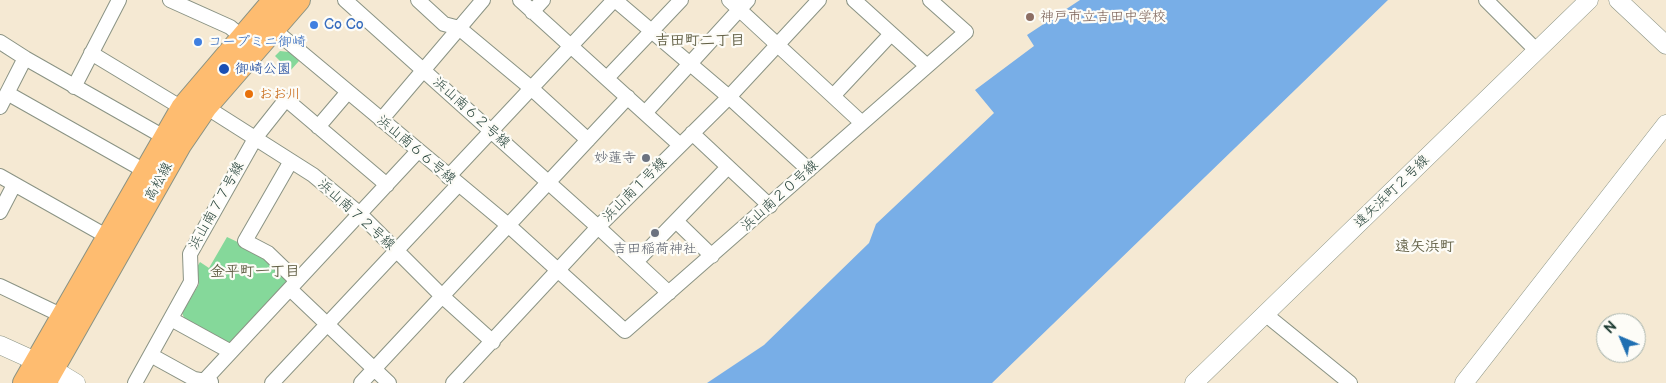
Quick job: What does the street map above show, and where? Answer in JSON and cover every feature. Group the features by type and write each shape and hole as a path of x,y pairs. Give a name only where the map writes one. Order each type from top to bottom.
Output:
{"main road":[{"name":"高松線","path":"24,383 45,371 180,144 249,42 274,0"},
{"name":"高松線","path":"45,371 63,316 182,108 249,42 273,29 299,0"}],"street":[{"path":"74,87 119,0"},
{"path":"170,0 230,27 249,42"},
{"name":"浜山南６２号線","path":"345,0 598,227 668,293"},
{"path":"418,0 444,24 459,28 531,88 588,140"},
{"path":"381,120 483,0"},
{"path":"520,0 680,145"},
{"path":"532,12 543,0"},
{"path":"272,383 396,250 491,131 615,0 729,97 809,170"},
{"path":"607,78 680,0"},
{"name":"浜山南１号線","path":"453,383 598,227 729,97 820,0"},
{"path":"854,0 927,66"},
{"path":"1486,0 1537,51"},
{"name":"遠矢浜町２号線","path":"1194,383 1589,0"},
{"path":"1618,0 1666,45"},
{"path":"645,113 690,64 738,3 777,45 862,123"},
{"name":"浜山南２０号線","path":"559,270 625,331 770,206 966,32 939,3"},
{"name":"浜山南６６号線","path":"273,29 347,93 508,225 559,270"},
{"path":"833,96 890,34"},
{"path":"0,42 74,87 164,137"},
{"path":"91,53 182,108"},
{"path":"0,107 25,58"},
{"path":"7,93 145,171"},
{"path":"347,93 318,127 387,185"},
{"path":"360,383 628,98"},
{"name":"浜山南７７号線","path":"135,383 191,282 190,254 256,137 283,103 288,101 318,127"},
{"name":"浜山南７２号線","path":"206,106 313,176 360,214 442,296 493,342"},
{"path":"1464,383 1666,124"},
{"path":"692,133 770,206"},
{"path":"150,357 156,358 194,380 207,382 231,352 418,151"},
{"path":"291,161 245,241 268,253 327,325 389,383"},
{"path":"636,262 728,167"},
{"path":"0,176 108,237"},
{"path":"0,212 14,185"},
{"path":"676,221 712,256"},
{"path":"0,286 63,316"},
{"path":"1265,314 1350,383"},
{"path":"171,319 231,352"},
{"path":"0,345 45,371 76,383"}],"green space":[{"path":"280,51 289,52 299,61 290,71 275,56"},
{"path":"227,237 265,255 289,277 289,283 233,342 226,343 185,320 182,313 199,284 197,267 200,262 209,268"}],"water":[{"path":"1080,0 1388,0 992,383 707,383 764,345 869,243 876,224 994,113 975,90 1034,46 1027,35"}],"place":[{"name":"神戸市立吉田中学校","path":"1030,17"},
{"name":"Co Co","path":"314,25"},
{"name":"コープミニ御崎","path":"198,42"},
{"name":"御崎公園","path":"224,69"},
{"name":"おお川","path":"249,94"},
{"name":"妙蓮寺","path":"646,158"},
{"name":"吉田稲荷神社","path":"655,233"}],"district":[{"name":"吉田町二丁目","path":"700,41"},
{"name":"遠矢浜町","path":"1425,247"},
{"name":"金平町一丁目","path":"255,272"}]}
